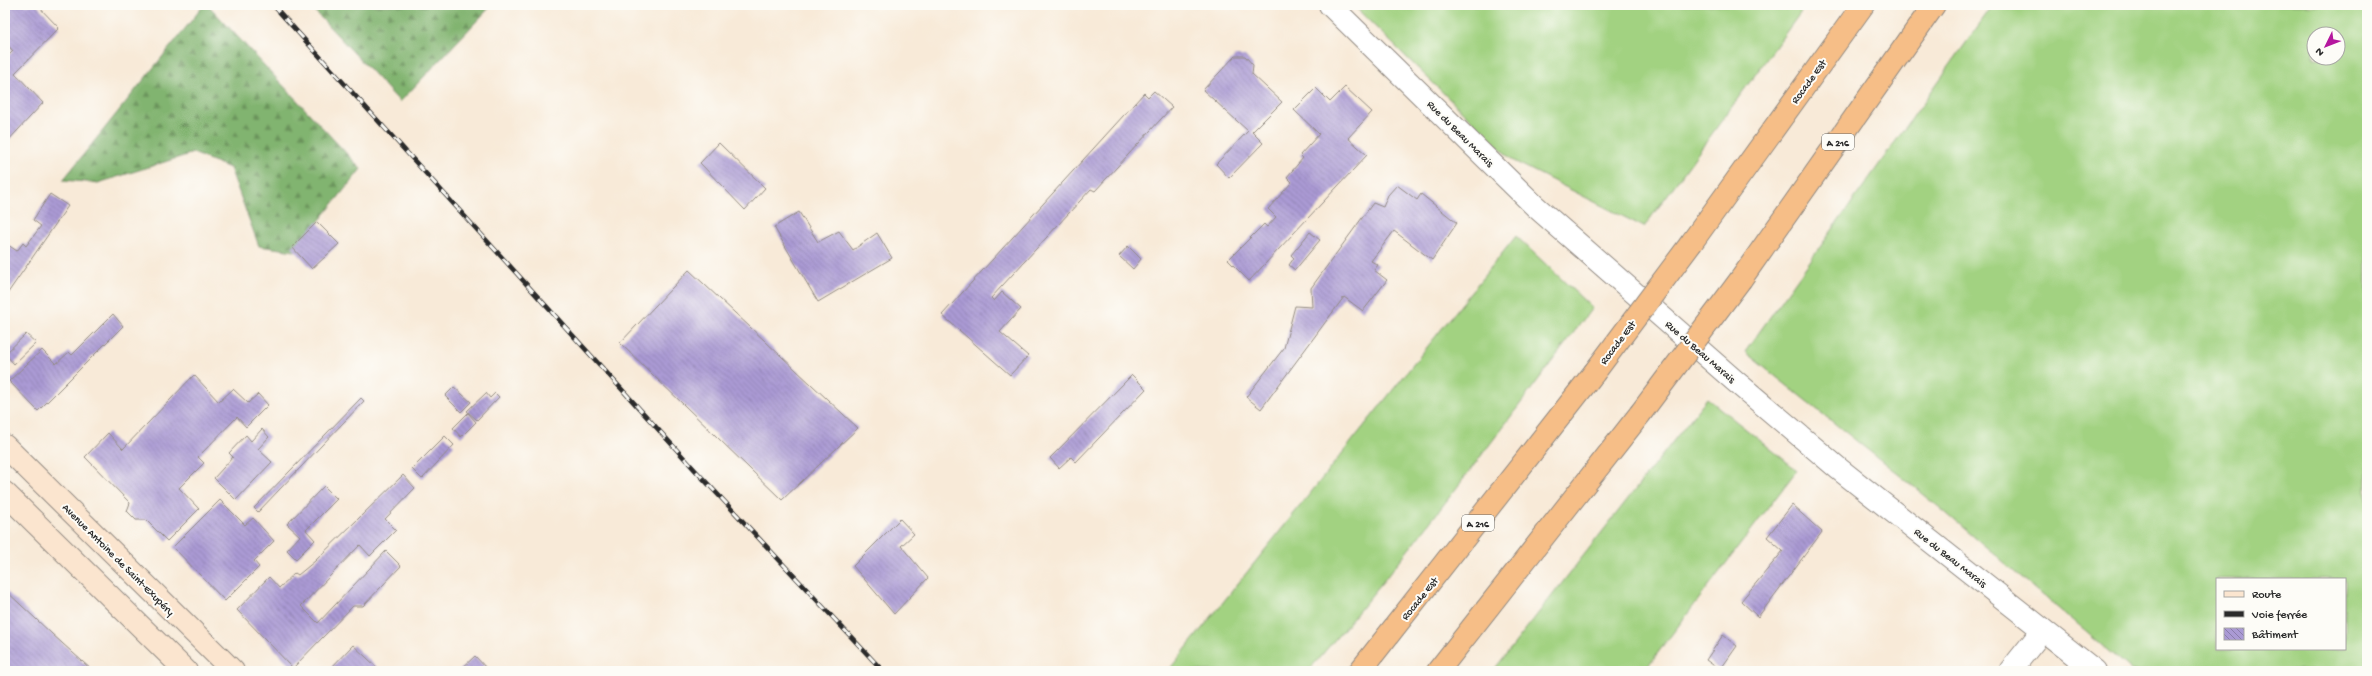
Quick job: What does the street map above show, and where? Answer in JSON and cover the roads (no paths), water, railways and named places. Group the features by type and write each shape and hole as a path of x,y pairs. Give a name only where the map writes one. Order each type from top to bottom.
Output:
{"highway":[{"name":"Rocade Est","path":"1360,671 1594,374 1692,242 1863,5"},
{"name":"A 216","path":"1438,671 1640,414 1741,279 1934,5"}],"main road":[{"name":"Avenue Antoine de Saint-Exupéry","path":"5,446 233,671"},
{"path":"5,493 186,671"}],"street":[{"name":"Rue du Beau Marais","path":"1330,5 1530,201 1587,252 1810,445 2095,671"},
{"path":"2010,671 2043,630"}],"railway":[{"path":"273,5 695,470 883,671"}]}
